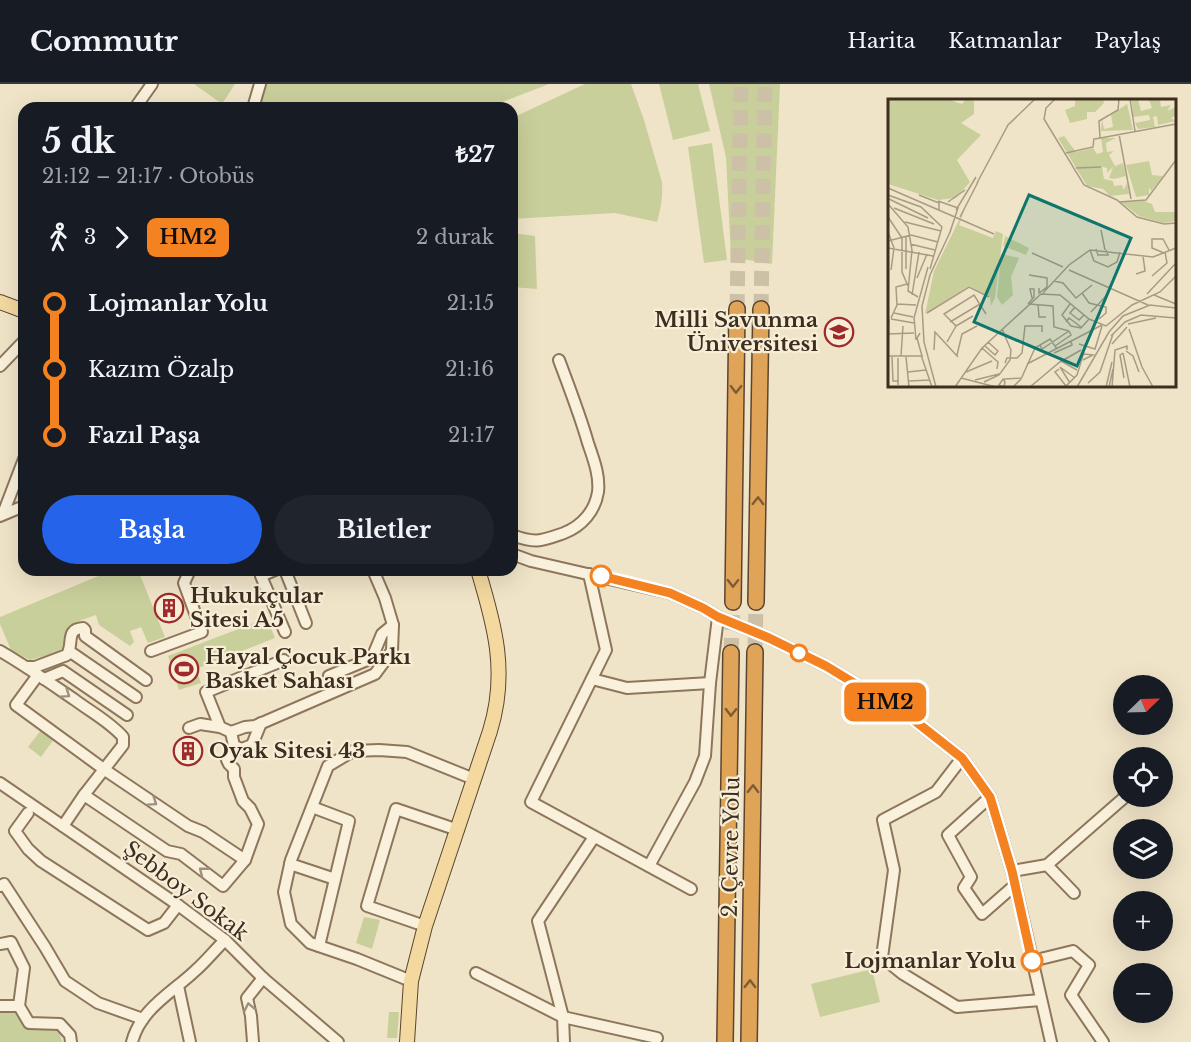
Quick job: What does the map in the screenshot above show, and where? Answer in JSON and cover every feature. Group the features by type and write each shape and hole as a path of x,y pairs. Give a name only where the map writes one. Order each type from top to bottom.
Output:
{"highway":[{"path":"733,602 737,309"},
{"path":"756,602 761,309"},
{"name":"2. Çevre Yolu","path":"749,1042 755,652"},
{"name":"2. Çevre Yolu","path":"725,1042 731,653"}],"main road":[{"path":"0,302 18,309"},
{"path":"406,1042 411,981 425,926 494,719 499,667 497,638 480,576"}],"street":[{"path":"139,102 152,84"},
{"path":"255,102 260,84"},
{"path":"0,366 18,347"},
{"path":"518,538 526,541 542,541 571,530 587,518 594,508 598,491 597,469 559,360"},
{"path":"1,515 18,474"},
{"path":"1,515 18,508"},
{"path":"518,556 670,593 826,666 910,717 962,758 990,797 1012,871 1051,1042"},
{"path":"589,574 606,650 531,802 690,889"},
{"path":"151,651 202,632 184,583 187,576"},
{"path":"261,576 285,632"},
{"path":"287,576 306,623"},
{"path":"189,728 200,724 231,732 255,726 375,674 392,651 393,625 376,576"},
{"path":"649,866 695,782 705,756 710,683 718,617"},
{"path":"332,692 329,676 372,658 382,634 393,625"},
{"path":"27,667 35,667 67,655 71,641 70,635 76,628 83,628 85,636 146,680"},
{"path":"0,651 117,729 123,737 123,745 63,826"},
{"path":"69,651 136,697"},
{"path":"220,728 206,692 284,660"},
{"path":"127,715 63,671 41,677 16,705 105,770 188,826 203,832 245,860"},
{"path":"592,679 627,688 710,683"},
{"path":"234,746 242,749 252,745 261,723"},
{"path":"84,795 167,850 181,854 223,886 245,860 258,824 250,808 243,801 234,777 234,769 222,762 234,746 231,732"},
{"path":"411,981 357,958 310,943 291,924 285,892 290,864 328,766 353,752 379,750 407,752 474,779"},
{"path":"962,758 936,792 883,820 894,870 882,957 903,974 957,1007 1041,1000"},
{"name":"Şebboy Sokak","path":"0,783 225,940 263,978 338,1042"},
{"path":"990,797 948,835 971,877 964,888 982,914 1015,885"},
{"path":"312,807 349,821 319,946"},
{"path":"1012,871 1047,865 1113,807"},
{"path":"425,926 367,906 396,809 458,830"},
{"path":"28,813 15,831 34,855 148,930 164,922 178,906"},
{"path":"564,1042 563,1017 538,921 594,837"},
{"path":"290,864 335,879"},
{"path":"1047,865 1074,893"},
{"path":"0,886 4,884 65,981 98,1003 143,1019"},
{"path":"132,1042 134,1033 147,1013 196,970 225,940"},
{"path":"0,944 11,942 24,968 19,1006 29,1023 60,1024 70,1035 71,1042"},
{"path":"1032,961 1073,951 1089,965 1071,995 1103,1042"},
{"path":"477,973 563,1017 657,1038"},
{"path":"253,1042 247,998 263,978"},
{"path":"178,986 190,1042"},
{"path":"0,1006 19,1006"}],"green space":[{"path":"194,84 235,84 223,102 219,102"},
{"path":"263,84 549,84 502,102 258,102"},
{"path":"585,84 631,84 662,182 657,222 615,213 518,219 518,115"},
{"path":"659,84 698,84 710,131 673,140"},
{"path":"709,84 780,84 772,264 731,257 726,157"},
{"path":"712,143 727,260 704,263 688,147"},
{"path":"518,234 535,236 537,289 518,287"},
{"path":"99,576 140,576 165,637 148,643 141,627 130,631 134,642 130,646 99,625 96,615 76,622 67,630 62,651 30,660 11,650 0,624 0,617"},
{"path":"267,618 275,638 196,669 201,683 179,690 168,656"},
{"path":"44,726 57,735 41,757 28,747"},
{"path":"364,917 380,920 372,949 356,943"},
{"path":"872,969 880,1002 820,1017 811,984"},
{"path":"0,1009 16,1010 26,1028 59,1029 62,1042 0,1042"},
{"path":"389,1012 399,1012 397,1038 387,1038"}],"tunnel":[{"path":"737,309 741,84"},
{"path":"761,309 765,84"},
{"path":"731,653 733,602"},
{"path":"755,652 756,602"}],"bus line":[{"name":"HM2","path":"601,576 670,593 826,666 910,717 962,758 990,797 1012,871 1032,961"}],"place":[{"name":"Milli Savunma Üniversitesi","path":"839,332"},
{"name":"Hukukçular Sitesi A5","path":"169,608"},
{"name":"Hayal Çocuk Parkı Basket Sahası","path":"184,669"},
{"name":"Oyak Sitesi 43","path":"188,751"},
{"name":"Lojmanlar Yolu","path":"1032,961"}]}
